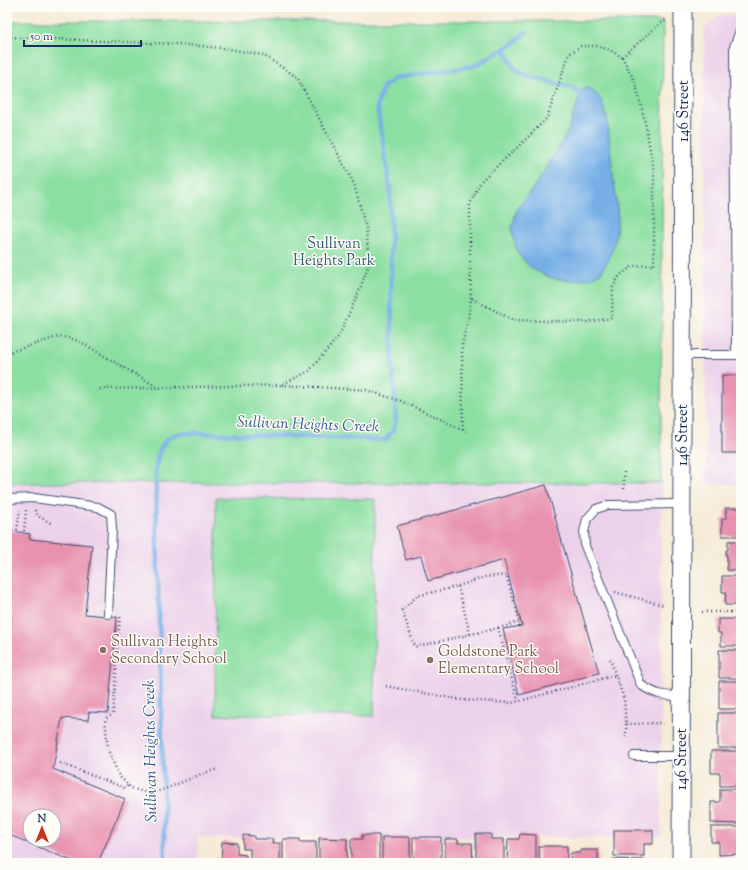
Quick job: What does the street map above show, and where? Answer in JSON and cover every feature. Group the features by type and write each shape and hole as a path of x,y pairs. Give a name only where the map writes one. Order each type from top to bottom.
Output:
{"street":[{"name":"146 Street","path":"681,863 683,7"}],"lane":[{"path":"682,355 738,355 734,46 741,28"},
{"path":"8,495 98,507 111,514 112,529 108,614"},
{"path":"682,504 608,505 596,509 587,519 584,532 585,546 642,685 652,693 668,696 682,696"},
{"path":"634,756 681,756"}],"path":[{"path":"622,57 663,21 668,21"},
{"path":"7,37 176,44 222,48 263,55 297,77 354,184 366,228 369,264 357,296 339,336 309,371 281,385"},
{"path":"463,429 462,345 471,298 470,204 481,181 547,118 569,54 581,46 596,46 610,50 622,57 635,82 644,117 654,171 654,264 634,266 620,275 613,287 612,318 587,322 513,320 471,298"},
{"path":"7,353 60,336 80,341 157,388"},
{"path":"97,391 281,385 366,390 401,402 466,431"},
{"path":"624,472 624,492"},
{"path":"8,495 9,475"},
{"path":"17,530 20,507"},
{"path":"34,508 38,516 51,523"},
{"path":"24,531 26,510"},
{"path":"506,575 520,622 498,628 415,647 402,610 417,596 458,586 485,577 506,575"},
{"path":"458,586 470,634"},
{"path":"613,591 663,605"},
{"path":"702,612 741,612"},
{"path":"120,616 113,714 105,719 108,750 119,776 131,788 150,794 218,769"},
{"path":"498,628 518,701"},
{"path":"610,659 624,699 626,739"},
{"path":"386,686 462,700 512,703 616,675"},
{"path":"626,724 662,723"},
{"path":"60,763 126,788 128,785"}],"shaded area":[{"path":"719,15 741,15 741,484 706,484 704,29"},
{"name":"Goldstone Park Elementary School","path":"7,483 661,483 661,837 199,838 199,655 198,863 7,863"}],"green space":[{"name":"Sullivan Heights Park","path":"7,21 663,21 661,483 7,483"},
{"path":"216,498 375,499 374,716 215,715"}],"water":[{"path":"587,88 596,93 599,97 606,114 618,218 615,240 610,257 601,273 590,278 571,281 551,278 531,268 517,253 512,228 517,209 537,183 567,134 582,89"}],"building":[{"path":"722,375 741,375 741,453 722,453"},
{"path":"546,485 599,673 519,695 503,629 522,626 504,560 428,581 421,556 406,560 397,526"},
{"path":"726,508 741,508 741,536 722,536 722,519 726,518"},
{"path":"7,530 30,534 29,539 92,545 85,614 117,617 108,713 89,712 88,720 62,718 53,769 125,799 98,863 77,863 41,848 62,848 62,808 22,808 22,840 7,834"},
{"path":"728,541 741,541 741,570 727,570 726,550 728,550"},
{"path":"722,576 741,576 741,605 725,605 726,592 722,592"},
{"path":"718,619 741,619 741,646 721,646 721,633 718,633"},
{"path":"719,650 741,650 741,678 719,678"},
{"path":"719,681 741,681 741,709 719,709"},
{"path":"718,713 741,713 741,748 718,748"},
{"path":"711,751 741,751 741,786 720,786 720,773 711,773"},
{"path":"720,789 741,789 741,824 711,823 711,802 720,802"},
{"path":"711,827 741,827 741,854 719,855 719,842 711,842"},
{"path":"614,830 653,830 653,844 644,844 644,856 614,856"},
{"path":"476,834 491,834 491,839 504,839 504,863 476,863"},
{"path":"520,834 536,835 536,863 507,863 508,839 519,839"},
{"path":"243,835 254,836 254,839 273,839 272,843 280,843 280,863 250,863 250,849 243,849"},
{"path":"362,835 379,835 379,863 351,863 351,839 362,839"},
{"path":"382,837 410,837 410,863 382,863"},
{"path":"413,837 441,837 441,863 413,863"},
{"path":"319,838 347,839 347,863 319,863"},
{"path":"283,839 300,839 300,842 316,842 316,863 283,863"},
{"path":"445,839 458,839 458,843 472,843 473,863 445,863"},
{"path":"222,842 237,843 237,854 246,855 246,863 221,863"},
{"path":"539,846 567,846 567,863 539,863"},
{"path":"581,850 598,850 598,863 570,863 571,853 581,853"},
{"path":"613,859 645,860 645,863 613,863"}],"waterway":[{"name":"Sullivan Heights Creek","path":"165,863 156,480 158,454 161,447 166,440 173,435 184,433 385,440 393,431 396,418 392,356 390,188 377,106 383,87 395,78 474,66 514,43 526,32"},
{"path":"504,49 515,69 524,75 570,87 580,93"}],"place":[{"name":"Sullivan Heights Secondary School","path":"103,650"},
{"name":"Goldstone Park Elementary School","path":"430,660"}]}
